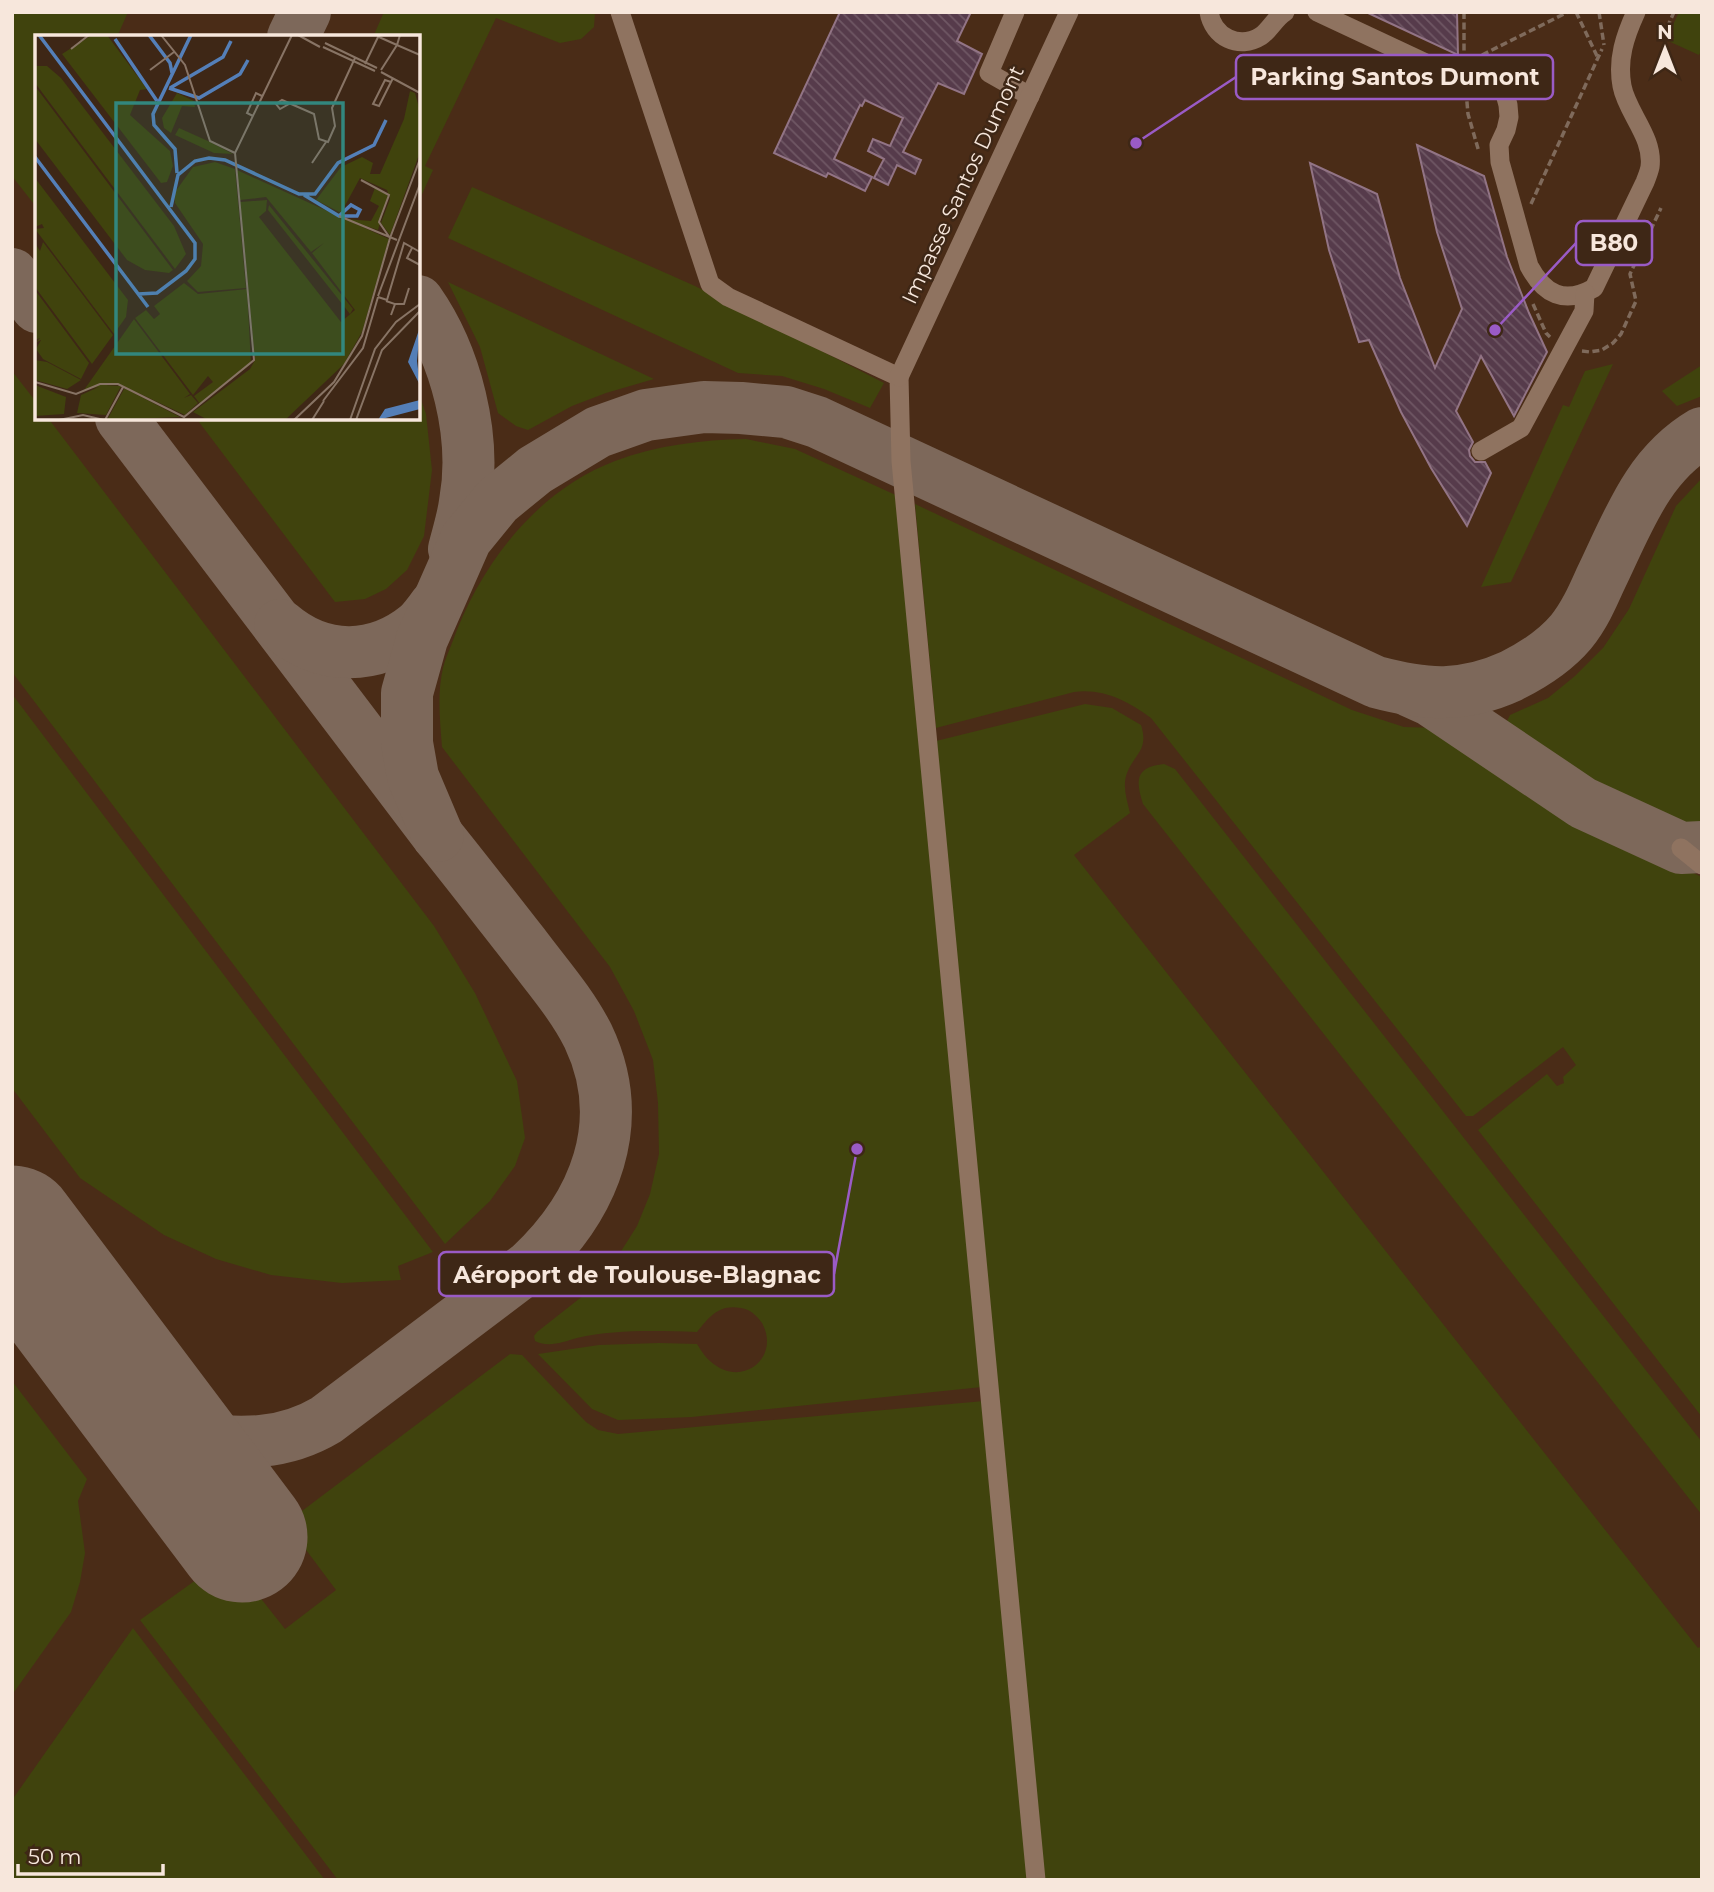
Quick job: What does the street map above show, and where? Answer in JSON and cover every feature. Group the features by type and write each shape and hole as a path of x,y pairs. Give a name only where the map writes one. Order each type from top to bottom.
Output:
{"street":[{"path":"620,12 710,284 729,297 899,377 902,475 1036,1880"},
{"path":"1015,12 989,73 1030,96"},
{"name":"Impasse Santos Dumont","path":"899,377 1069,12"},
{"path":"1209,12 1216,29 1235,42 1260,37 1285,12"},
{"path":"1317,12 1452,75 1464,69 1486,77 1505,94 1509,117 1499,145 1500,162 1529,266 1545,289 1556,294 1571,295 1585,293 1594,288 1645,182 1650,166 1646,137 1628,105 1622,87 1620,67 1627,31 1636,12"},
{"path":"1481,452 1521,428 1584,311 1585,293"},
{"path":"1681,848 1702,865"}],"path":[{"path":"1464,12 1464,69 1468,114 1481,160"},
{"path":"1464,69 1568,12"},
{"path":"1576,12 1598,58"},
{"path":"1599,12 1604,46"},
{"path":"1662,37 1674,12"},
{"path":"1518,232 1609,35"},
{"path":"1529,295 1546,333 1552,339 1579,351 1590,352 1602,350 1613,343 1621,334 1636,300 1630,274 1661,208"}],"shaded area":[{"path":"12,12 1702,12 1702,1880 12,1880"},
{"path":"12,12 128,12 118,35 35,35 35,205 12,176"},
{"path":"384,12 595,12 594,27 581,39 560,43 496,18 425,166 433,170 420,199 420,35 374,35"},
{"path":"1679,12 1702,12 1702,48 1699,55 1666,40"},
{"path":"472,187 695,286 884,383 870,408 824,389 782,376 738,373 448,238"},
{"path":"448,282 654,379 572,406 528,430 516,426 498,413 480,347"},
{"path":"1613,364 1511,582 1481,587 1563,405 1569,407 1585,371"},
{"path":"1702,365 1702,396 1677,406 1662,391"},
{"path":"12,371 35,400 35,420 50,420 434,926 475,993 517,1081 525,1138 515,1166 490,1201 445,1244 12,672"},
{"path":"420,397 426,414 432,470 424,536 407,570 386,589 365,599 335,602 198,420 420,420"},
{"path":"746,439 795,449 900,497 982,1387 692,1417 618,1420 592,1409 538,1354 599,1345 697,1344 710,1361 722,1369 734,1372 746,1371 755,1366 762,1358 767,1336 762,1323 753,1313 733,1307 716,1312 697,1332 622,1332 592,1335 561,1343 535,1341 537,1332 584,1295 618,1256 637,1226 650,1194 659,1154 658,1103 653,1060 634,1011 610,967 442,747 441,678 464,614 495,559 514,534 560,491 586,474 647,451 696,442"},
{"path":"1702,478 1702,819 1694,826 1682,827 1592,786 1508,729 1507,721 1510,715 1548,698 1603,648 1629,609 1676,506"},
{"path":"915,504 1352,710 1404,727 1438,728 1582,823 1702,877 1702,1417 1478,1130 1547,1074 1557,1086 1564,1083 1563,1077 1576,1065 1563,1047 1473,1116 1466,1116 1151,718 1124,701 1095,692 1074,692 936,728"},
{"path":"12,694 433,1252 398,1266 401,1280 342,1283 271,1275 216,1259 164,1235 80,1178 12,1088"},
{"path":"1085,704 1112,708 1141,725 1143,740 1125,783 1130,813 1074,855 1698,1648 1702,1646 1702,1880 1043,1880 936,741"},
{"path":"1164,764 1175,769 1702,1442 1702,1515 1143,804 1139,788 1140,776 1148,768"},
{"path":"510,1354 522,1355 586,1422 598,1430 618,1434 984,1401 1029,1880 338,1880 140,1620 228,1557 285,1629 336,1590 286,1523"},
{"path":"12,1381 87,1479 78,1501 85,1553 71,1612 12,1695"},
{"path":"133,1628 325,1880 12,1880 12,1800"}],"building":[{"path":"840,12 971,12 957,41 982,54 964,94 938,83 903,152 921,160 915,174 897,165 888,185 874,178 884,159 868,151 873,139 890,146 903,118 865,100 862,106 860,105 834,159 872,177 865,191 828,173 826,177 774,153"},
{"path":"1366,12 1457,12 1458,55"},
{"path":"1417,145 1484,176 1507,257 1547,352 1514,416 1481,356 1456,411 1473,442 1469,450 1470,456 1475,462 1485,462 1491,473 1467,526 1401,412 1369,340 1359,342 1329,250 1310,163 1377,194 1400,278 1435,368 1462,309 1437,232"}],"taxiway":[{"path":"294,35 305,12"},
{"path":"12,274 35,304"},
{"path":"420,304 443,346 453,371 465,424 468,477 463,514 454,549"},
{"path":"438,836 413,777 407,743 407,693 422,639 466,539 497,501 535,470 598,432 646,415 704,407 741,408 786,412 817,422 1376,682 1428,692 1460,691 1493,683 1527,667 1565,639 1587,607 1640,498 1666,462 1702,433"},
{"path":"123,420 567,1002 588,1036 600,1068 605,1100 605,1130 599,1160 588,1189 553,1242 530,1266 326,1420 307,1430 249,1442 169,1438"},
{"path":"280,625 313,645 331,650 367,651 384,646 418,626 435,605"},
{"path":"1410,691 1430,700 1583,803 1681,848 1702,847"}],"runway":[{"path":"12,1231 242,1537"}],"place":[{"name":"Parking Santos Dumont","path":"1136,143"},
{"name":"B80","path":"1495,330"},
{"name":"Aéroport de Toulouse-Blagnac","path":"857,1149"}]}
